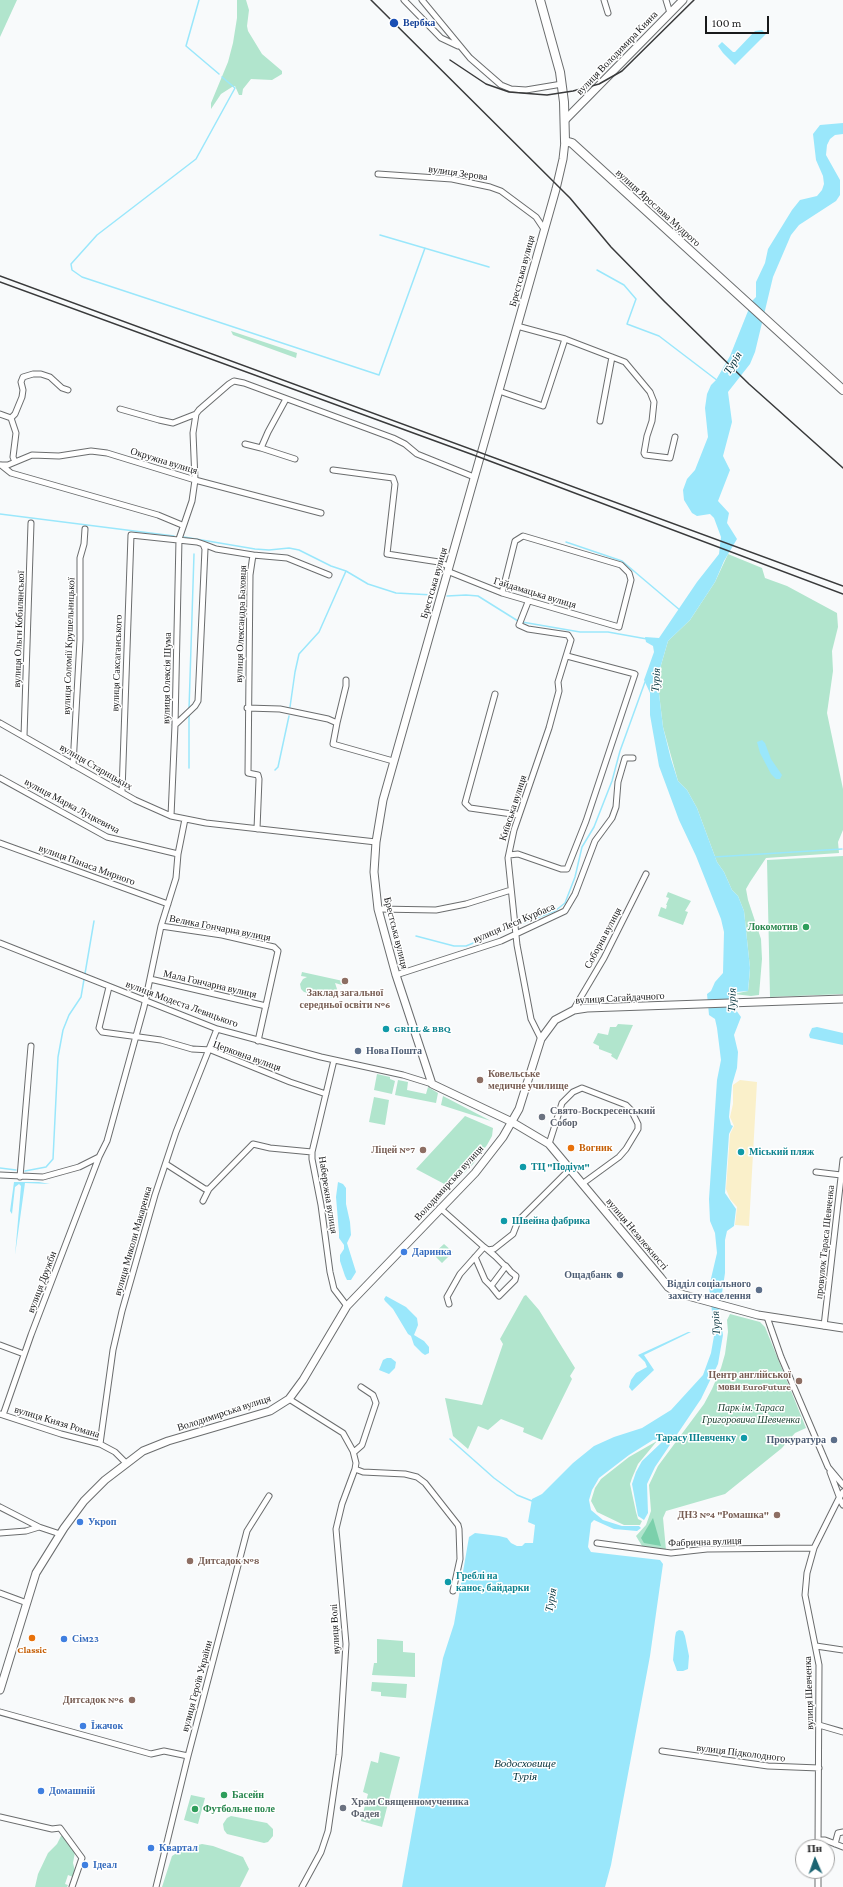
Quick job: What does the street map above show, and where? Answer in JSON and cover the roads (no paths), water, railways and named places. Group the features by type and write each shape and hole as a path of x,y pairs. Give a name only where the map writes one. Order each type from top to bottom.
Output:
{"highway":[{"name":"Брестська вулиця","path":"540,0 562,84 565,141"},
{"name":"вулиця Ярослава Мудрого","path":"565,141 572,143 843,390"}],"main road":[{"name":"вулиця Володимира Кияна","path":"565,120 682,0"},
{"name":"Брестська вулиця","path":"432,1084 396,975 378,909 374,872 376,842 393,761 517,326 561,166 565,141"},
{"name":"вулиця Сагайдачного","path":"512,1122 526,1089 541,1040 549,1026 555,1020 575,1009 843,999"},
{"path":"432,1084 512,1122"},
{"name":"вулиця Незалежності","path":"512,1122 549,1144 668,1287 684,1295 767,1317 843,1328"},
{"name":"Володимирська вулиця","path":"0,1690 40,1565 60,1534 89,1495 126,1463 152,1446 270,1411 289,1399 303,1380 347,1306 475,1173 512,1122"}],"street":[{"path":"404,0 441,38 461,47"},
{"path":"422,0 461,47 483,70 506,88 526,90 562,84"},
{"path":"604,0 608,13"},
{"path":"666,0 670,13"},
{"name":"вулиця Зерова","path":"378,174 452,180 490,187 501,192 536,217 544,228"},
{"path":"517,326 564,339 625,362 650,392 653,399 654,415 645,442 645,455 670,458 674,437"},
{"path":"498,391 543,406 564,339"},
{"path":"600,421 612,357"},
{"path":"11,418 15,414 22,397 23,390 21,382 23,378 33,374 41,374 50,378 62,388 68,390"},
{"path":"120,409 173,423 196,414 234,381 244,383 392,438 405,444 417,454 474,477"},
{"path":"261,448 286,399"},
{"path":"0,414 11,418"},
{"name":"вулиця Олексія Шума","path":"171,816 175,725 179,539 182,525 192,501 195,480 193,433 196,414"},
{"path":"11,418 16,433 13,457 15,462"},
{"path":"245,444 295,459"},
{"name":"Окружна вулиця","path":"1,465 8,465 32,455 59,456 91,451 107,453 195,480 321,513"},
{"name":"Окружна вулиця","path":"1,465 11,473 158,516 182,525"},
{"name":"Гайдамацька вулиця","path":"333,470 393,478 395,481 387,554 439,562 448,569 502,593 528,602 619,627 631,580 629,572 621,565 531,537 523,536 515,541 502,593"},
{"name":"вулиця Ольги Кобилянської","path":"24,736 31,523"},
{"name":"вулиця Соломії Крушельницької","path":"73,765 80,640 80,558 84,544 85,529"},
{"name":"вулиця Саксаганського","path":"122,792 131,535 179,539"},
{"path":"179,539 197,542 216,549 253,555"},
{"path":"175,725 195,706 198,701 205,549 203,544"},
{"name":"вулиця Олександра Баховця","path":"256,829 259,779 258,775 255,773 248,773 247,708 250,575 253,555 287,558 329,575"},
{"name":"Київська вулиця","path":"528,602 519,624 528,629 568,636 571,643 568,656 558,682 559,692 549,728 519,815 509,855 508,870 515,934 531,1019 541,1040"},
{"path":"509,855 518,854 561,870 567,869 586,821 635,674 568,656"},
{"path":"346,680 333,744 393,761"},
{"path":"495,694 465,803 470,808 519,815"},
{"path":"247,708 310,714 337,723"},
{"name":"вулиця Старицьких","path":"0,724 24,736 149,808 171,816 256,829 376,842"},
{"name":"вулиця Леся Курбаса","path":"396,975 481,949 555,916 569,907 591,850 614,812 618,782 625,758 633,758"},
{"name":"вулиця Марка Луцкевича","path":"0,778 107,837 178,854"},
{"path":"0,1175 43,1176 79,1167 99,1157 107,1141 145,1001 162,926 176,878 178,854 185,819"},
{"name":"вулиця Панаса Мирного","path":"0,843 168,904"},
{"name":"Соборна вулиця","path":"575,1009 604,958 646,874"},
{"path":"378,909 436,910 466,904 511,890"},
{"name":"Велика Гончарна вулиця","path":"162,926 222,935 274,947 278,951 258,1040"},
{"name":"вулиця Модеста Левицького","path":"0,943 217,1029 334,1060 403,1075 432,1084"},
{"name":"Мала Гончарна вулиця","path":"150,979 266,1006"},
{"name":"Церковна вулиця","path":"109,987 100,1030 102,1032 161,1040 192,1049 208,1050 326,1094"},
{"name":"вулиця Миколи Макаренка","path":"100,1444 117,1330 146,1225 178,1126 217,1029"},
{"path":"20,1176 31,1046"},
{"name":"Набережна вулиця","path":"334,1060 312,1152 334,1290 347,1306"},
{"path":"549,1144 562,1103 573,1092 582,1088 626,1105 638,1124 638,1129 626,1149 619,1157 582,1184"},
{"path":"203,1201 209,1189 253,1144 270,1148 312,1152"},
{"name":"вулиця Дружби","path":"1,1414 99,1157"},
{"name":"провулок Тараса Шевченка","path":"824,1326 843,1160"},
{"path":"166,1164 205,1189 209,1189"},
{"path":"449,1304 446,1299 449,1293 460,1274 475,1257 486,1248 498,1247 513,1234 518,1222 570,1169"},
{"path":"816,1172 842,1173"},
{"path":"440,1208 506,1266 516,1276 515,1280 499,1296 485,1280 475,1257"},
{"path":"491,1286 506,1266"},
{"path":"767,1317 787,1370 840,1495 843,1506 833,1511"},
{"path":"0,1345 24,1354"},
{"path":"354,1452 362,1445 376,1403 375,1398 361,1386"},
{"name":"вулиця Волі","path":"289,1399 337,1428 347,1438 354,1452 355,1469 342,1504 336,1529 346,1644 338,1763 328,1831 321,1852 302,1887"},
{"name":"вулиця Князя Романа","path":"1,1414 62,1434 100,1444 115,1452 126,1463"},
{"path":"355,1469 363,1472 406,1474 417,1477 425,1483 458,1525 460,1559 453,1591"},
{"path":"829,1469 843,1485"},
{"name":"вулиця Шевченка","path":"818,1839 819,1665 816,1646 808,1617 805,1595 806,1582 814,1548 840,1495"},
{"name":"вулиця Героїв України","path":"156,1887 188,1756 247,1531 269,1496"},
{"path":"0,1507 39,1527 60,1534"},
{"path":"0,1533 26,1531 39,1527"},
{"name":"Фабрична вулиця","path":"597,1543 670,1553 707,1548 814,1548"},
{"path":"0,1593 27,1603"},
{"path":"816,1646 843,1650"},
{"path":"0,1712 151,1754 167,1751 188,1756"},
{"path":"819,1725 843,1732"},
{"name":"вулиця Підколодного","path":"662,1751 768,1766 819,1768"},
{"path":"0,1817 54,1829 60,1828 82,1858 72,1887"},
{"path":"843,1832 838,1833 836,1844 843,1847"}],"water":[{"path":"762,30 766,34 735,65 718,46 722,42 733,52 735,52 755,31"},
{"name":"Водосховище Турія","path":"843,123 843,134 835,135 830,139 827,145 826,155 840,180 840,195 836,201 799,225 791,235 773,277 755,352 750,364 728,392 732,422 723,456 730,470 718,501 729,513 727,523 737,539 724,561 715,582 690,620 668,641 659,672 658,685 663,727 671,759 678,781 687,790 697,808 717,862 724,872 732,890 738,896 744,911 750,968 748,991 736,992 733,997 736,1010 741,1017 734,1035 738,1052 737,1068 732,1085 729,1117 731,1125 733,1126 729,1134 725,1193 736,1209 734,1226 727,1231 725,1240 725,1273 719,1313 723,1335 718,1364 701,1399 655,1467 647,1484 648,1513 644,1520 638,1516 632,1484 642,1461 661,1443 660,1439 653,1440 629,1455 599,1478 592,1490 589,1500 591,1510 603,1520 622,1526 639,1526 641,1528 637,1531 614,1529 594,1520 591,1523 588,1547 591,1552 660,1560 663,1564 650,1656 611,1865 605,1887 402,1887 443,1658 454,1624 469,1537 475,1533 507,1538 511,1543 517,1546 522,1546 525,1543 533,1543 535,1525 528,1522 532,1499 542,1494 573,1463 594,1446 614,1437 642,1428 671,1410 703,1375 711,1353 714,1336 709,1287 717,1253 715,1233 710,1221 709,1199 717,1080 721,1060 717,1028 715,1019 709,1015 707,994 711,991 715,982 723,973 724,932 721,919 696,856 679,820 659,766 650,715 650,693 644,680 654,652 653,646 646,642 645,637 659,638 697,582 719,554 721,537 714,518 710,514 697,516 692,513 684,500 683,490 687,479 695,470 708,437 705,408 707,394 711,385 716,380 730,356 752,301 756,297 756,282 765,263 768,249 792,210 800,200 817,196 822,190 824,184 823,176 816,160 813,134 820,125"},
{"path":"762,740 765,743 771,759 782,775 780,779 776,779 771,774 760,753 757,742"},
{"path":"817,1027 843,1033 843,1045 810,1038 809,1035 812,1028"},
{"path":"14,1182 39,1182 50,1184 25,1183 15,1255 21,1186 19,1184 15,1187 12,1214 10,1211"},
{"path":"338,1182 343,1184 346,1188 346,1204 351,1235 347,1243 356,1272 351,1280 347,1280 340,1261 340,1255 344,1249 344,1245 339,1238 336,1197"},
{"path":"386,1296 406,1307 417,1318 418,1325 414,1335 424,1341 429,1347 429,1353 425,1355 414,1345 411,1336 408,1334 393,1309 385,1301 384,1299"},
{"path":"691,1332 644,1355 654,1370 632,1391 629,1387 631,1380 636,1373 647,1367 645,1362 638,1355"},
{"path":"391,1358 396,1362 395,1368 389,1374 379,1370 383,1360"},
{"path":"679,1630 683,1631 685,1636 689,1656 688,1669 683,1671 677,1671 673,1660 676,1632"}],"waterway":[{"path":"199,0 186,46 219,74"},
{"path":"222,77 235,88 196,159 97,235 71,264 72,270 82,277 379,375 425,248"},
{"path":"380,235 489,267"},
{"path":"597,270 624,285 636,299 627,324 659,336 718,381"},
{"path":"0,514 174,536"},
{"path":"184,537 255,549 269,550 289,548 299,550 331,566 346,571 368,584 396,593 433,595"},
{"path":"566,542 622,561 681,611"},
{"path":"189,709 194,554"},
{"path":"290,707 299,654 319,632 346,571"},
{"path":"447,596 478,596 518,621"},
{"path":"522,622 580,632 608,632 647,639"},
{"name":"Турія","path":"518,925 555,911 565,903 575,877 582,847 594,827 612,781 620,751 645,682"},
{"path":"189,714 189,768"},
{"path":"275,770 278,767 289,716"},
{"path":"714,857 842,849"},
{"path":"25,1171 46,1167 53,1159 58,1057 63,1030 69,1015 81,997 94,921"},
{"path":"416,936 454,946 466,946 510,928"},
{"path":"0,1168 16,1170"},
{"path":"450,1439 494,1478 517,1495 532,1501"}],"railway":[{"path":"371,0 570,198 611,247 664,301 749,384 843,468"},
{"path":"450,60 486,84 509,92 547,95 573,91 599,84 622,71 694,0"},
{"path":"0,276 843,586"},
{"path":"0,282 479,457 843,594"}],"place":[{"name":"Вербка","path":"394,23"},
{"name":"Локомотив","path":"806,927"},
{"name":"Заклад загальної середньої освіти №6","path":"345,981"},
{"name":"GRILL & BBQ","path":"386,1029"},
{"name":"Нова Пошта","path":"358,1051"},
{"name":"Ковельське медичне училище","path":"480,1080"},
{"name":"Свято-Воскресенський Собор","path":"542,1117"},
{"name":"Вогник","path":"571,1148"},
{"name":"Ліцей №7","path":"423,1150"},
{"name":"Міський пляж","path":"741,1152"},
{"name":"ТЦ \"Подіум\"","path":"523,1167"},
{"name":"Швейна фабрика","path":"504,1221"},
{"name":"Даринка","path":"404,1252"},
{"name":"Ощадбанк","path":"620,1275"},
{"name":"Відділ соціального захисту населення","path":"759,1290"},
{"name":"Центр англійської мови EuroFuture","path":"799,1381"},
{"name":"Тарасу Шевченку","path":"744,1438"},
{"name":"Прокуратура","path":"834,1440"},
{"name":"ДНЗ №4 \"Ромашка\"","path":"777,1515"},
{"name":"Укроп","path":"80,1522"},
{"name":"Дитсадок №8","path":"190,1561"},
{"name":"Греблі на каноє, байдарки","path":"448,1582"},
{"name":"Classic","path":"32,1638"},
{"name":"Сім23","path":"64,1639"},
{"name":"Дитсадок №6","path":"132,1700"},
{"name":"Їжачок","path":"83,1726"},
{"name":"Домашній","path":"41,1791"},
{"name":"Басейн","path":"224,1795"},
{"name":"Храм Священномученика Фадея","path":"343,1808"},
{"name":"Футбольне поле","path":"195,1809"},
{"name":"Квартал","path":"151,1848"},
{"name":"Ідеал","path":"85,1865"}],"park label":[{"name":"Парк ім. Тараса Григоровича Шевченка","path":"751,1414"}]}
